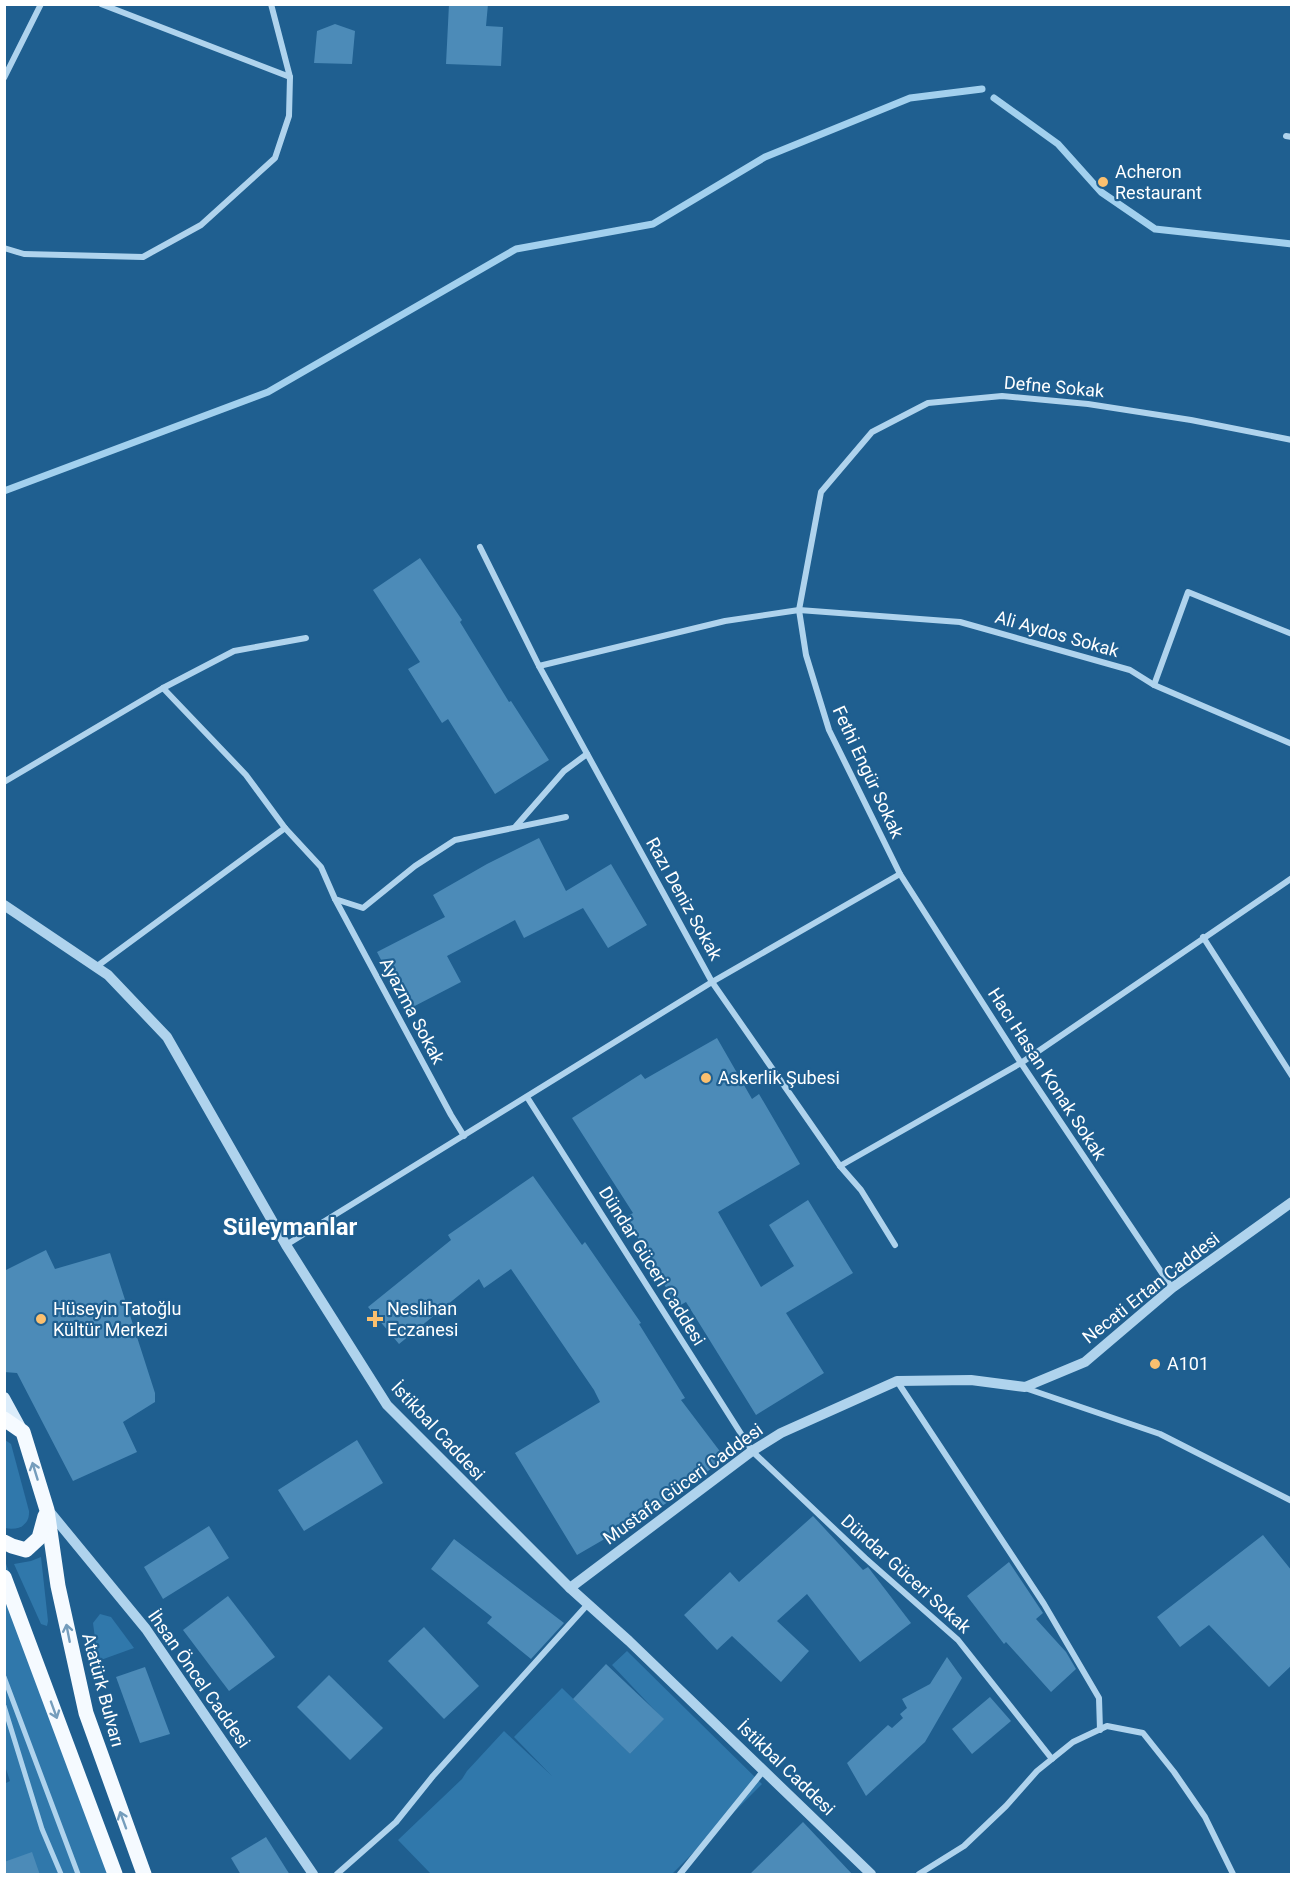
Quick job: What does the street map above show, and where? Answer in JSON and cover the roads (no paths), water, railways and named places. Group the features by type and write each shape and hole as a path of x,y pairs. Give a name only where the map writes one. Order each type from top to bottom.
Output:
{"main road":[{"path":"4,1398 23,1432"},
{"path":"4,1419 23,1432"},
{"name":"Atatürk Bulvarı","path":"23,1432 47,1510 58,1586 86,1713 144,1875"},
{"path":"4,1542 26,1550 39,1538 47,1510"},
{"path":"4,1576 115,1875"}],"street":[{"path":"4,78 41,4"},
{"path":"101,4 290,77"},
{"path":"4,249 24,254 143,257 201,225 275,158 289,116 290,77 271,4"},
{"name":"Defne Sokak","path":"799,610 821,492 872,432 928,404 1002,396 1088,404 1191,420 1292,440"},
{"name":"Razı Deniz Sokak","path":"480,547 539,666 712,982 840,1166 861,1190 895,1245"},
{"path":"1154,685 1188,592 1292,634"},
{"name":"Ali Aydos Sokak","path":"539,666 725,621 799,610 960,622 1130,670 1154,685 1292,744"},
{"name":"Fethi Engür Sokak","path":"799,610 806,655 828,730 900,874"},
{"path":"4,782 163,688 234,651 306,638"},
{"name":"Ayazma Sokak","path":"163,688 246,775 285,828 321,867 335,899 450,1115 464,1136"},
{"path":"516,826 564,771 587,754"},
{"path":"335,899 363,908 415,866 455,840 566,817"},
{"path":"96,967 285,828"},
{"path":"286,1245 712,982 900,874"},
{"name":"Hacı Hasan Konak Sokak","path":"900,874 1021,1063 1172,1288"},
{"path":"840,1166 1021,1063 1292,878"},
{"name":"İstikbal Caddesi","path":"4,905 108,975 167,1037 286,1245 387,1405 570,1588 872,1875"},
{"path":"1203,937 1292,1076"},
{"name":"Dündar Güceri Caddesi","path":"527,1097 752,1451"},
{"name":"Necati Ertan Caddesi","path":"1025,1388 1085,1362 1172,1288 1292,1202"},
{"name":"Mustafa Güceri Caddesi","path":"570,1588 752,1451 781,1433 897,1381 971,1380 1025,1388 1160,1434 1292,1501"},
{"path":"897,1381 1044,1604 1099,1698 1100,1730"},
{"name":"Dündar Güceri Sokak","path":"752,1451 865,1558 958,1640 1052,1759"},
{"name":"İhsan Öncel Caddesi","path":"47,1510 146,1629 313,1875"},
{"path":"337,1875 396,1822 441,1767 588,1604"},
{"path":"4,1677 78,1875"},
{"path":"4,1706 42,1829 61,1875"},
{"path":"919,1875 964,1846 1006,1806 1037,1771 1073,1742 1107,1726 1143,1733 1205,1817 1233,1875"},
{"path":"680,1875 764,1770"}],"waterway":[{"path":"4,491 268,392 516,249 653,224 765,157 910,98 982,89"},
{"path":"994,98 1058,144 1101,192 1155,229 1292,244"}],"place":[{"name":"Acheron Restaurant","path":"1103,182"},
{"name":"Askerlik Şubesi","path":"706,1078"},
{"name":"Hüseyin Tatoğlu Kültür Merkezi","path":"41,1319"},
{"name":"Neslihan Eczanesi","path":"375,1319"},
{"name":"A101","path":"1155,1364"}],"district":[{"name":"Süleymanlar","path":"290,1227"}]}
